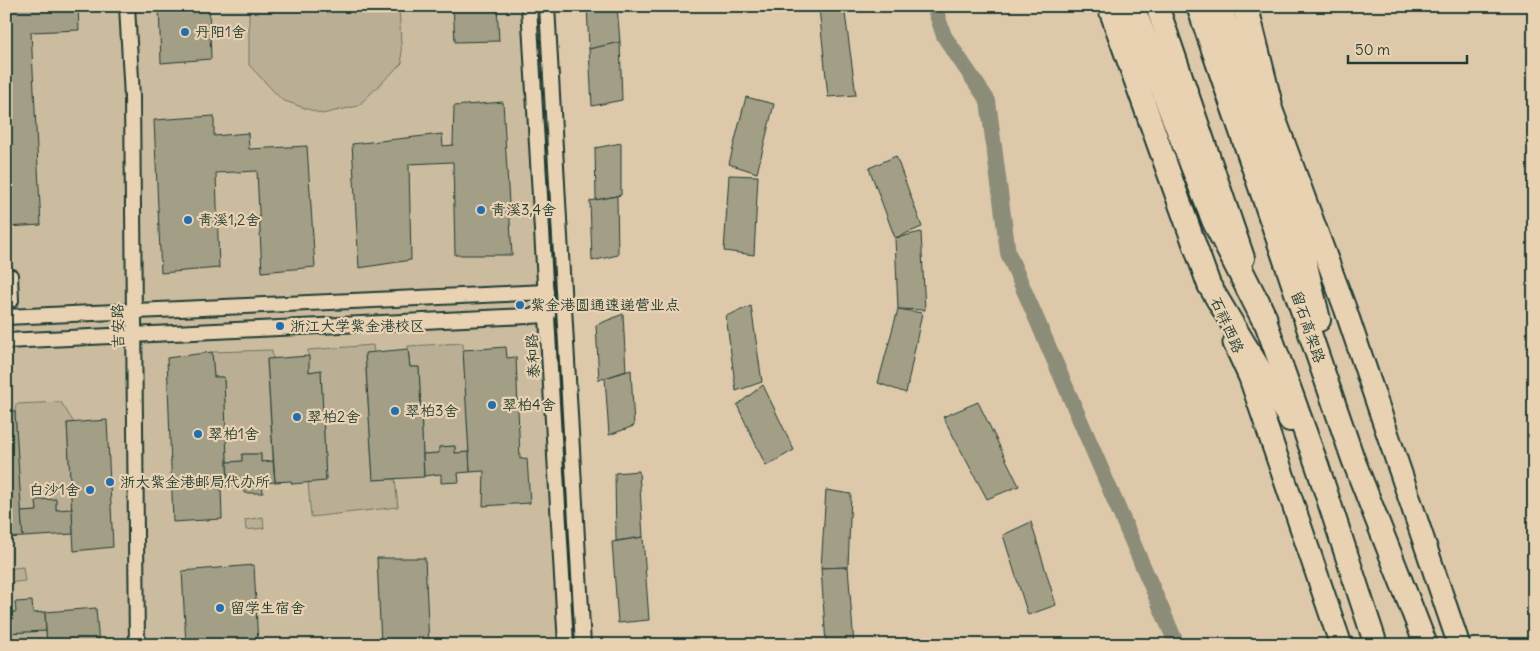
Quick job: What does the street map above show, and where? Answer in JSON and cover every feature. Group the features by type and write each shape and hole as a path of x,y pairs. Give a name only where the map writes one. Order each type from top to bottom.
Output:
{"highway":[{"name":"石祥西路","path":"1109,6 1209,285"},
{"path":"1131,6 1215,220 1264,318"},
{"path":"1157,6 1264,318 1317,465 1376,645"},
{"name":"留石高架路","path":"1198,6 1353,459 1426,643"},
{"path":"1220,6 1251,103 1300,240 1353,459"},
{"path":"1245,6 1269,103"},
{"path":"1209,285 1317,465"}],"main road":[{"path":"1234,6 1348,317 1459,645"},
{"name":"石祥西路","path":"1209,285 1250,378 1341,645"}],"street":[{"name":"吉安路","path":"127,6 132,97 137,645"},
{"name":"泰和路","path":"529,6 566,645"},
{"path":"547,6 583,645"},
{"path":"12,275 13,302"},
{"path":"6,317 546,292"},
{"path":"6,342 548,315"}],"shaded area":[{"name":"浙江大学紫金港校区","path":"6,6 538,6 571,645 6,645"},
{"path":"399,6 402,63 358,106 322,114 282,100 249,65 249,9"},
{"path":"463,343 469,452 455,453 455,446 439,447 439,453 423,454 419,367 410,367 408,346"},
{"path":"373,345 374,353 365,354 373,480 395,479 398,507 311,517 308,482 326,480 321,371 309,372 308,350"},
{"path":"272,350 273,359 267,360 273,461 261,462 261,454 242,454 242,461 227,462 224,377 214,377 212,352"},
{"path":"61,402 74,423 67,423 72,509 56,510 56,499 36,501 37,511 21,512 16,404"},
{"path":"263,517 264,528 246,530 245,520"},
{"path":"23,567 25,581 7,583 6,569"},
{"path":"46,631 47,645 6,645 6,633"}],"building":[{"path":"6,6 78,6 79,30 31,32 41,225 6,227"},
{"name":"丹阳1舍","path":"159,6 209,6 211,59 161,63"},
{"path":"453,6 497,6 499,41 455,42"},
{"path":"587,6 617,6 620,42 589,49"},
{"path":"823,6 844,6 856,95 828,97 819,8"},
{"path":"620,42 622,100 592,106 589,49"},
{"path":"746,97 774,104 757,173 729,164"},
{"name":"青溪3,4舍","path":"503,102 512,255 455,255 453,162 409,164 411,260 359,268 352,144 442,134 443,146 453,145 454,106"},
{"name":"青溪1,2舍","path":"214,116 214,136 248,133 249,149 307,146 315,267 262,272 257,171 216,173 219,268 161,273 154,120"},
{"path":"621,143 621,195 596,200 595,148"},
{"path":"896,156 922,227 895,238 869,168"},
{"path":"729,175 758,176 754,255 724,251"},
{"path":"617,196 618,255 592,261 590,201"},
{"path":"921,232 925,310 898,309 895,238"},
{"path":"751,306 762,382 736,391 726,316"},
{"path":"898,309 922,313 906,393 878,383"},
{"path":"623,314 626,371 599,380 596,325"},
{"name":"翠柏4舍","path":"506,347 507,358 516,357 520,459 527,458 530,503 483,506 484,471 470,472 463,350"},
{"name":"翠柏3舍","path":"408,349 410,367 419,367 424,477 373,480 365,353"},
{"name":"翠柏1舍","path":"212,352 214,377 224,377 228,486 221,487 222,519 173,522 167,358"},
{"name":"翠柏2舍","path":"309,356 309,372 321,370 326,481 292,484 291,481 275,482 267,359"},
{"path":"631,370 634,426 609,435 605,378"},
{"path":"10,376 10,393 6,393 6,377"},
{"path":"763,385 794,450 766,466 737,405"},
{"path":"978,402 1019,486 987,499 943,417"},
{"path":"6,411 15,411 23,537 6,538"},
{"name":"白沙1舍","path":"107,420 113,547 74,551 67,423"},
{"path":"455,446 455,453 469,452 470,472 458,473 459,482 441,483 441,474 424,476 423,454 439,453 439,447"},
{"path":"242,454 261,454 261,462 273,461 275,482 262,483 263,493 244,493 243,484 228,486 227,462 242,461"},
{"path":"639,471 643,537 616,541 615,473"},
{"path":"826,490 851,494 848,567 821,568"},
{"path":"56,499 56,510 72,509 73,534 23,537 21,512 37,511 36,500"},
{"path":"1031,522 1056,605 1028,615 1003,535"},
{"path":"643,537 649,620 618,623 612,542"},
{"path":"377,558 425,558 429,645 381,645"},
{"name":"留学生宿舍","path":"254,565 258,645 186,645 182,571"},
{"path":"848,567 854,645 826,645 821,568"},
{"path":"32,601 33,613 45,612 46,631 6,633 6,613 16,612 15,602"},
{"path":"96,608 99,645 47,645 45,612"}],"waterway":[{"path":"934,6 944,36 988,101 1008,253 1177,645"}],"place":[{"name":"丹阳1舍","path":"185,32"},
{"name":"青溪3,4舍","path":"481,210"},
{"name":"青溪1,2舍","path":"188,220"},
{"name":"紫金港圆通速递营业点","path":"520,305"},
{"name":"浙江大学紫金港校区","path":"280,326"},
{"name":"翠柏4舍","path":"492,405"},
{"name":"翠柏3舍","path":"395,411"},
{"name":"翠柏2舍","path":"297,417"},
{"name":"翠柏1舍","path":"198,434"},
{"name":"浙大紫金港邮局代办所","path":"110,482"},
{"name":"白沙1舍","path":"90,490"},
{"name":"留学生宿舍","path":"220,608"}]}
